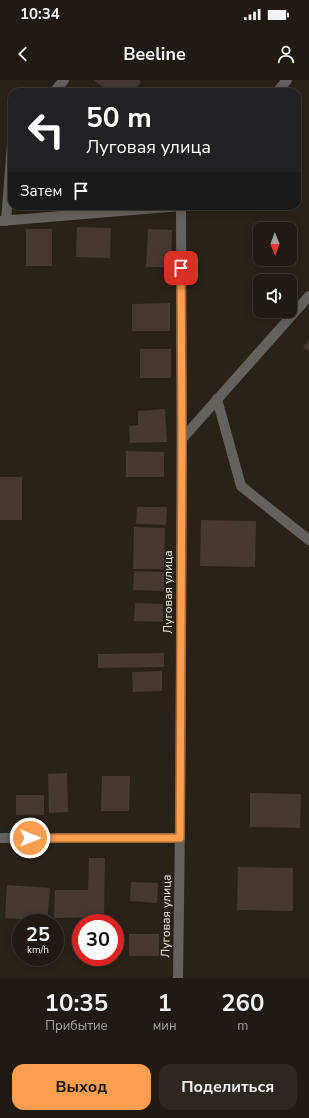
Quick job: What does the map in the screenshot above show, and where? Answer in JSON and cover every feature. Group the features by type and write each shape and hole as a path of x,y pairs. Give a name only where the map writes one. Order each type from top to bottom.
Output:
{"street":[{"path":"57,88 64,80"},
{"path":"280,88 287,80"},
{"path":"8,178 3,221 134,210"},
{"name":"Луговая улица","path":"178,978 182,439 181,210"},
{"path":"182,439 309,296"},
{"path":"217,399 241,486 308,537"},
{"path":"0,838 180,838"}],"building":[{"path":"94,80 139,80 141,82 136,88 104,88"},
{"path":"77,227 111,228 110,258 76,257"},
{"path":"26,229 52,229 52,266 26,266"},
{"path":"148,229 172,230 171,267 146,267"},
{"path":"170,303 170,331 132,331 132,304"},
{"path":"309,340 309,351 303,347"},
{"path":"140,349 171,349 171,378 140,378"},
{"path":"165,409 167,442 130,443 129,426 138,425 138,411"},
{"path":"126,451 164,452 164,477 126,477"},
{"path":"0,477 22,477 22,520 0,520"},
{"path":"137,507 167,507 166,525 136,524"},
{"path":"201,520 256,521 255,567 200,566"},
{"path":"134,527 165,528 164,569 133,569"},
{"path":"134,571 164,572 164,591 133,590"},
{"path":"135,603 163,604 163,622 134,621"},
{"path":"164,653 164,667 98,668 98,654"},
{"path":"162,671 162,691 133,692 132,672"},
{"path":"67,773 68,812 49,813 48,774"},
{"path":"102,776 130,776 129,811 101,811"},
{"path":"250,793 301,794 300,828 250,827"},
{"path":"16,795 44,795 44,815 16,815"},
{"path":"89,858 105,858 104,914 72,914 72,918 64,918 64,914 54,914 55,890 88,890"},
{"path":"238,867 293,868 293,911 237,910"},
{"path":"131,882 158,883 157,903 130,901"},
{"path":"7,885 50,888 48,914 12,914 12,918 5,918"},
{"path":"129,934 159,934 159,956 129,956"}],"route":[{"path":"30,838 180,838 182,439 181,268"}]}
